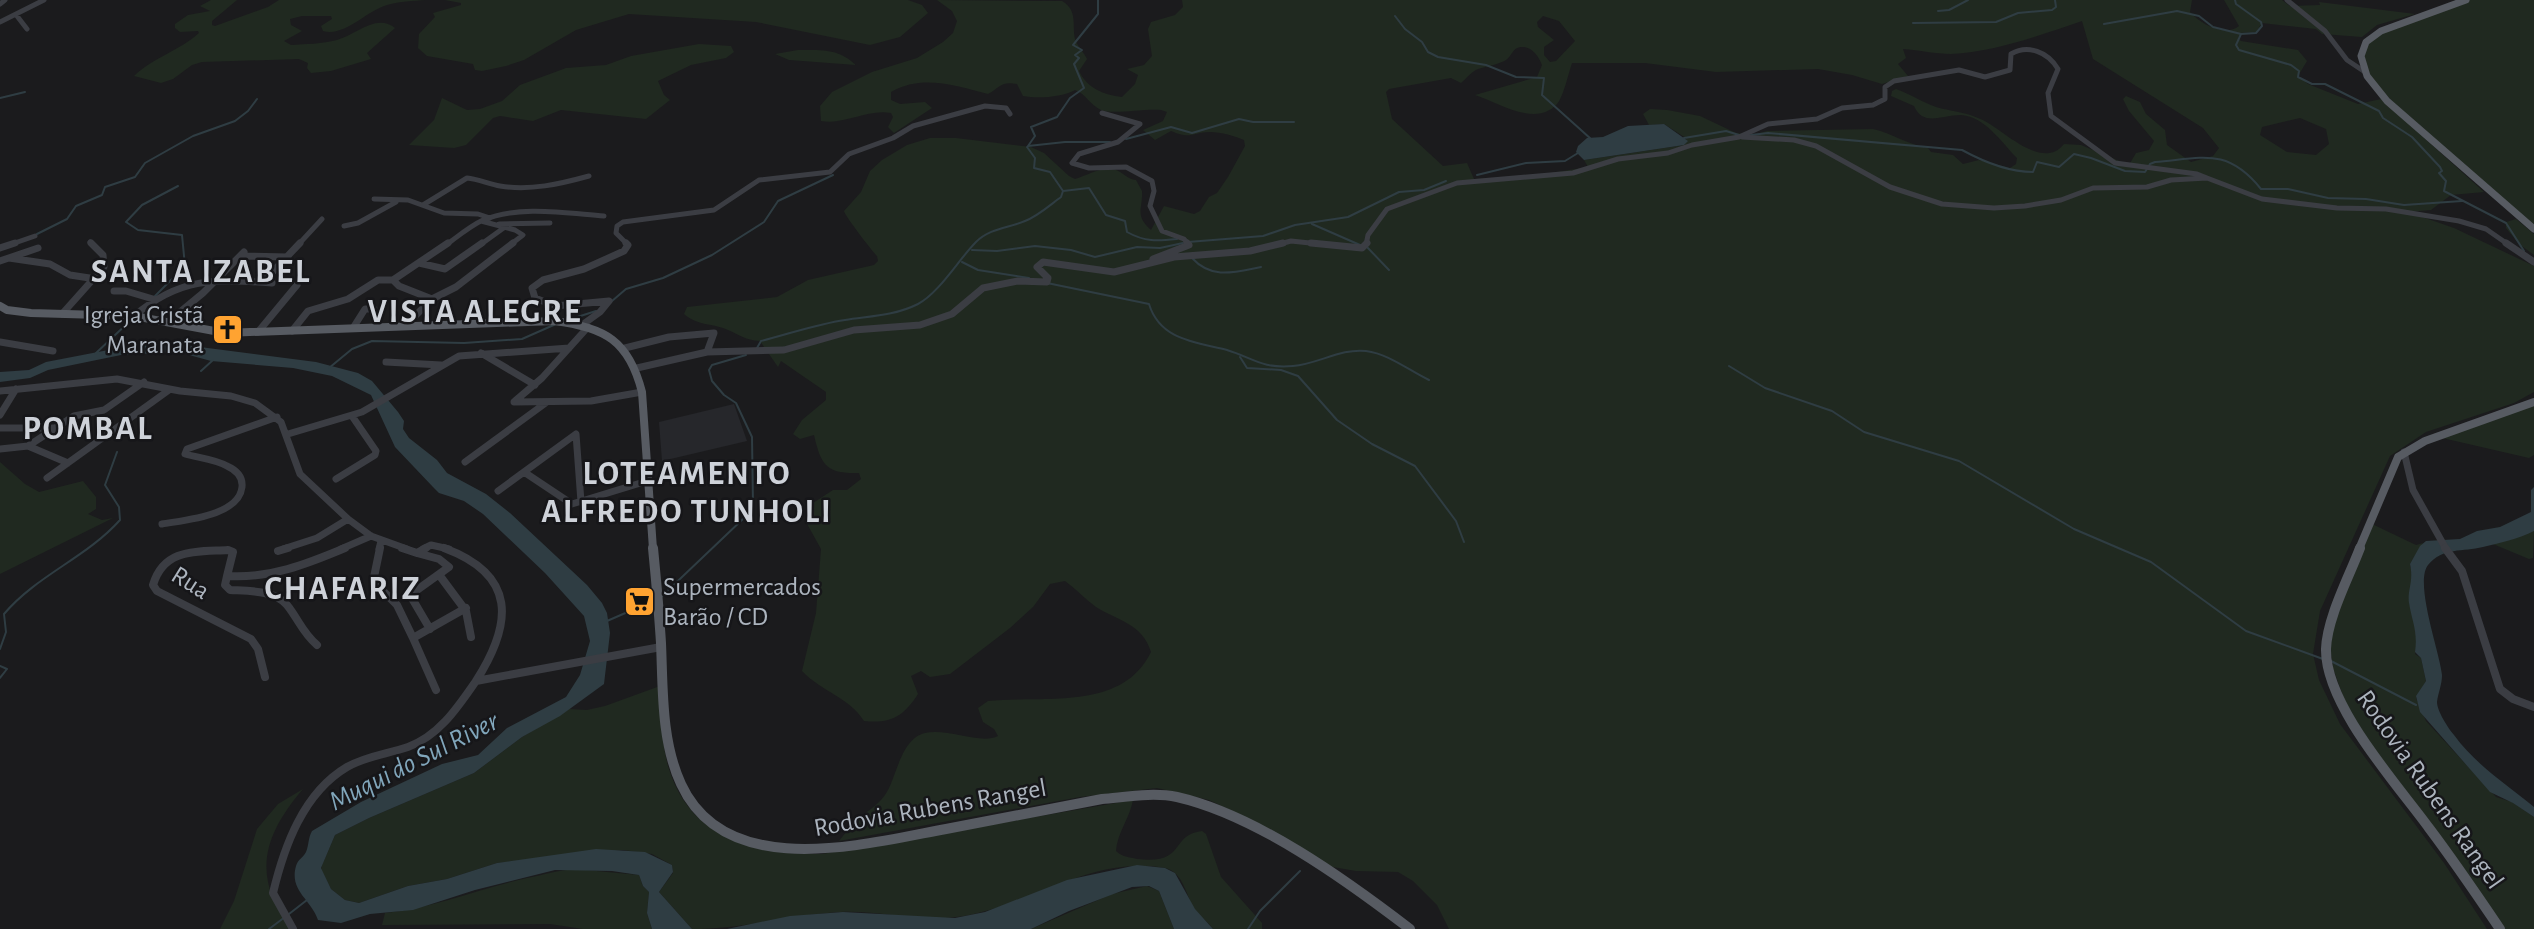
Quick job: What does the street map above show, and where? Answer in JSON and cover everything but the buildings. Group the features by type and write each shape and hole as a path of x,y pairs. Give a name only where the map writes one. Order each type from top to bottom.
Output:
{"main road":[{"path":"2466,0 2373,34 2366,40 2361,52 2365,72 2387,101 2534,229"},
{"name":"Rodovia Rubens Rangel","path":"0,307 15,311 134,316 211,332 254,333 554,321 603,332 625,348 637,368 642,392 647,481 671,750 680,784 689,799 711,822 750,843 803,851 844,848 1102,799 1144,795 1176,797 1238,817 1356,887 1410,929"},
{"path":"2404,452 2425,441 2534,402"},
{"name":"Rodovia Rubens Rangel","path":"2404,452 2394,463 2334,616 2326,649 2327,664 2334,690 2348,717 2462,872 2500,929"}],"street":[{"path":"0,4 5,0"},
{"path":"0,22 17,16 44,0"},
{"path":"2287,0 2325,31 2347,60 2365,72"},
{"path":"17,16 27,29"},
{"path":"1739,137 1768,124 1818,119 1842,108 1879,103 1885,99 1885,87 1896,80 1959,70 1985,77 2010,70 2011,54 2023,49 2050,56 2057,67 2048,93 2051,116 2112,161 2207,177 2262,199 2336,208 2386,209 2470,223 2494,234 2534,262"},
{"path":"642,392 590,401 514,402 535,385 609,300 564,307 551,306 535,298 532,288 543,280 584,269 625,251 628,245 615,233 617,226 623,222 714,210 759,180 827,173 836,169 849,154 893,138 918,124 990,105 1006,108 1010,114"},
{"path":"1101,113 1140,124 1118,142 1079,155 1072,163 1089,169 1122,166 1152,181 1154,191 1151,209 1162,231 1184,239 1189,245 1160,254 1150,262"},
{"path":"637,368 707,352 784,350 854,330 896,328 942,319 960,309 983,288 1018,281 1047,282 1048,278 1038,265 1054,262 1114,272 1150,262 1224,251 1250,251 1299,241 1329,247 1362,248 1366,246 1368,234 1387,209 1457,183 1563,175 1618,159 1668,153 1692,145 1739,137 1805,142 1838,156 1890,187 1924,200 1957,205 1994,208 2025,206 2061,200 2093,188 2147,187 2171,180 2207,177"},
{"path":"423,205 467,177 500,186 534,187 589,176"},
{"path":"374,199 400,200 444,213 478,214 523,235 456,287 432,299 405,326"},
{"path":"344,226 358,223 400,200"},
{"path":"493,221 547,212 604,216"},
{"path":"263,282 322,219"},
{"path":"292,331 312,309 348,299 378,280 393,280 481,221 550,223"},
{"path":"419,263 445,270 505,227"},
{"path":"0,248 35,236"},
{"path":"62,314 104,267 105,260 90,242"},
{"path":"0,261 38,248"},
{"path":"168,322 243,254 288,257"},
{"path":"9,258 50,264 69,275 96,279"},
{"path":"393,280 399,286 432,299"},
{"path":"134,316 153,299 193,281 272,283"},
{"path":"254,333 297,285"},
{"path":"114,291 126,291 153,299"},
{"path":"352,328 365,309 374,309"},
{"path":"625,348 655,338 713,333 707,352"},
{"path":"0,342 53,351"},
{"path":"288,435 362,412 459,356 569,348"},
{"path":"481,353 535,385"},
{"path":"386,362 443,365"},
{"path":"0,391 120,379 248,401 277,417 288,435 292,458 300,474 348,519 381,541 448,563 449,567 440,576 410,596 430,629"},
{"path":"0,449 28,446 74,416 100,412 144,382"},
{"path":"0,415 16,389"},
{"path":"47,478 172,390"},
{"path":"465,462 548,401"},
{"path":"336,479 375,456 376,451 352,416"},
{"path":"162,524 220,511 241,495 243,488 240,475 234,469 188,455 185,452 187,449 277,417"},
{"path":"0,428 54,428"},
{"path":"498,491 576,435 581,502"},
{"path":"28,446 68,463"},
{"path":"2404,452 2409,482 2440,539 2462,571 2500,689 2513,699 2534,707"},
{"path":"524,472 572,504 647,481"},
{"path":"278,551 317,538 348,519"},
{"path":"317,645 304,634 286,603 261,592 230,590 225,585 227,576 250,579 262,576 342,549 371,536"},
{"path":"381,541 374,577 378,586 397,606 436,690"},
{"path":"293,929 291,920 284,913 274,893 300,816 322,790 348,767 428,737 462,701 476,681 504,626 506,617 497,585 484,569 451,551 431,545 417,553"},
{"name":"Rua","path":"227,576 233,552 229,550 172,557 155,576 154,588 167,598 251,639 258,649 265,677"},
{"path":"440,576 466,608 471,621 471,637"},
{"path":"413,638 466,608"},
{"path":"476,681 661,647"}],"shaded area":[{"path":"211,0 237,0 212,21 215,26 268,7 279,0 426,0 387,5 347,27 331,32 323,31 321,26 332,19 331,16 302,16 290,19 291,25 302,31 284,41 291,45 337,40 373,24 388,24 395,28 367,53 371,59 331,71 311,73 307,68 308,63 299,59 202,62 161,83 134,76 199,33 180,32 175,28 175,24 188,15 210,11 200,6"},
{"path":"445,0 908,0 922,5 928,13 900,37 870,45 756,22 629,14 576,30 524,60 482,71 475,70 473,64 427,56 418,48 419,34 435,17 433,13 461,5"},
{"path":"937,0 1062,1 1072,13 1075,39 1087,59 1079,71 1082,77 1097,90 1122,97 1135,84 1138,75 1127,69 1144,65 1152,56 1148,29 1151,22 1175,15 1183,7 1182,0 2192,0 2190,12 2206,25 2220,30 2239,26 2224,0 2282,0 2290,6 2320,5 2319,2 2415,14 2377,25 2362,37 2322,34 2316,29 2262,23 2256,32 2241,33 2238,38 2241,41 2298,50 2307,61 2298,76 2308,84 2358,104 2381,99 2484,192 2451,195 2431,210 2408,212 2454,228 2534,266 2534,392 2514,403 2426,432 2390,456 2320,611 2313,654 2319,680 2340,724 2444,863 2487,929 1449,929 1437,905 1413,881 1398,872 1356,871 1327,866 1245,817 1209,800 1157,788 1080,797 839,841 856,820 885,795 900,760 917,737 934,732 983,739 998,736 994,729 983,722 978,708 988,701 1056,699 1101,692 1121,684 1138,671 1151,652 1147,642 1135,629 1096,607 1065,581 1050,584 1033,607 1010,628 950,674 930,677 921,671 911,676 918,694 902,713 889,720 864,721 851,706 802,671 816,613 821,549 806,522 810,505 833,490 847,490 861,479 859,473 839,472 827,466 819,454 814,435 800,439 793,434 802,420 826,400 826,392 781,361 778,367 760,341 694,321 684,314 687,307 777,297 808,280 874,265 878,261 877,256 844,211 861,192 870,171 882,160 907,145 930,138 956,138 1031,147 1044,153 1075,179 1100,170 1116,170 1136,180 1142,191 1141,216 1151,230 1164,206 1194,214 1200,211 1209,197 1217,193 1245,146 1244,140 1214,132 1188,135 1171,131 1155,140 1143,130 1163,121 1167,112 1101,110 1075,90 1050,97 1023,96 1017,84 1011,83 1001,85 988,94 939,83 915,84 891,92 891,100 900,104 925,102 932,108 894,133 888,127 893,117 891,113 821,121 820,106 832,92 872,72 917,58 943,42 953,33 957,21 952,11","holes":["1543,16 1559,21 1575,41 1556,61 1550,62 1544,55 1544,47 1554,40 1538,27 1537,22","2082,21 2093,59 2203,128 2219,148 2213,156 2191,162 2167,145 2165,130 2146,114 2140,102 2126,96 2123,99 2129,111 2154,141 2149,150 2136,153 2129,165 2081,145 2064,144 2055,152 2033,151 1978,118 1936,107 1896,89 1891,96 1914,106 1924,117 1960,115 1981,122 2017,158 2016,164 2010,168 1979,160 1963,164 1953,155 1931,152 1928,148 1873,129 1767,131 1753,135 1736,133 1700,116 1650,109 1643,114 1649,125 1664,124 1686,138 1684,145 1584,160 1588,167 1532,176 1474,179 1467,163 1443,166 1392,119 1386,92 1389,89 1451,78 1461,83 1476,70 1503,62 1519,47 1532,51 1541,62 1537,77 1475,95 1516,111 1538,114 1557,104 1564,91 1572,63 1645,63 1716,72 1818,69 1882,84 1908,76 1898,64 1906,58 1903,49 1945,54 1968,53 2018,42","2300,118 2326,129 2329,144 2316,155 2287,152 2260,135 2262,127"]},
{"path":"2469,0 2534,0 2534,227 2413,121 2389,98 2364,65 2364,53 2373,35"},
{"path":"699,44 731,46 734,52 726,58 691,65 658,81 664,95 670,100 646,119 561,110 533,121 500,116 493,118 466,145 454,148 409,145 434,120 442,98 467,110 480,109 502,101 520,85 566,68 606,65 631,56"},
{"path":"798,50 836,53 856,65 789,60 775,54"},
{"path":"1664,124 1688,141 1684,145 1584,160 1576,152 1578,146 1587,138 1603,137 1628,126"},
{"path":"2516,219 2534,234 2534,255 2519,244 2506,228 2506,222"},
{"path":"169,343 316,362 358,373 372,381 404,421 403,429 409,438 437,460 447,473 486,494 510,513 587,585 607,613 610,633 604,684 560,716 522,737 474,773 335,835 321,868 331,889 345,900 359,903 408,886 447,879 497,863 596,849 645,852 672,865 673,872 659,892 692,929 652,929 647,913 649,892 643,886 639,875 612,871 555,870 475,890 413,910 370,914 341,923 318,920 298,889 295,875 312,831 361,802 442,764 478,755 507,728 566,697 580,675 590,641 584,616 545,573 483,514 464,501 439,493 433,487 395,447 371,395 332,376 293,368 211,361 178,352 121,355 48,370 30,378 0,382 0,372 29,370 46,362 124,347"},
{"path":"2534,403 2534,455 2529,458 2438,437"},
{"path":"734,404 747,441 662,461 659,422"},
{"path":"0,462 25,484 39,492 83,481 96,497 96,509 88,514 102,520 113,518 0,574"},
{"path":"2534,487 2534,531 2502,542 2440,555 2428,565 2424,574 2424,587 2442,675 2437,702 2441,715 2472,756 2534,807 2534,817 2490,792 2420,712 2416,696 2426,681 2421,658 2415,652 2415,632 2409,598 2410,564 2420,546 2426,541 2460,539 2477,531 2500,527 2531,512 2531,490"},
{"path":"2372,524 2416,545 2423,543 2410,564 2413,578 2409,602 2418,638 2415,654 2421,658 2426,681 2416,698 2426,721 2496,797 2512,802 2534,817 2534,929 2503,929 2350,716 2333,668 2330,646 2334,624"},
{"path":"2534,531 2533,558 2529,559 2493,544"},
{"path":"660,686 666,756 678,791 692,811 708,826 728,838 773,851 822,854 1133,800 1116,851 1123,856 1137,859 1164,858 1185,838 1202,831 1206,834 1221,877 1262,923 1262,929 1213,929 1195,910 1176,874 1165,868 1138,866 1111,868 1085,875 1009,904 956,917 927,918 840,912 729,927 692,929 659,892 673,873 672,865 652,854 623,850 497,863 447,879 408,886 359,903 345,900 331,889 321,870 335,835 474,773 522,737 569,709 587,710 605,706"},
{"path":"303,789 278,824 267,858 271,892 291,929 220,929 234,901 257,829 278,804"},
{"path":"1137,865 1165,868 1175,873 1195,909 1213,929 1174,929 1159,891 1149,886 1132,887 1031,929 727,929 790,916 843,912 955,918 985,912 1067,880"},
{"path":"575,869 639,875 643,886 649,892 647,913 652,929 583,929 550,924 382,925 385,913 421,907 527,878"},
{"path":"1147,886 1159,891 1174,929 1031,929 1112,894"}],"waterway":[{"path":"1098,0 1098,14 1073,45 1082,50 1075,55 1079,58 1074,64 1084,88 1070,98 1057,117 1031,127 1035,136 1028,146 1065,142 1110,142"},
{"path":"1938,11 1949,10 1968,0"},
{"path":"1913,23 1996,22 2018,13 2052,10 2056,7 2055,0"},
{"path":"2235,0 2236,4 2261,22 2262,26 2256,33 2241,34"},
{"path":"2104,24 2177,11 2199,16 2213,27 2241,34"},
{"path":"1395,16 1405,29 1422,42 1428,52 1438,57 1486,65 1516,77 1544,78 1542,95 1591,139"},
{"path":"2241,34 2236,45 2239,50 2291,65 2299,71 2298,77 2312,84 2325,84 2379,111 2383,118 2412,137 2440,167 2442,171 2439,173 2446,181 2444,191 2506,223 2524,251"},
{"path":"0,98 25,92"},
{"path":"37,234 67,219 76,206 102,195 105,187 135,177 145,163 193,136 235,121 248,111 257,99"},
{"path":"1126,139 1171,127 1192,133 1239,119 1253,122 1294,122"},
{"path":"1684,138 1726,131 1739,135"},
{"path":"1751,135 1768,133 1962,150 1996,166 2024,172 2033,172 2037,162 2059,167 2074,154 2125,171 2145,172 2150,164 2155,162 2213,158 2237,166 2261,189 2288,189 2328,198 2366,199 2404,205 2462,201"},
{"path":"1027,147 1035,158 1034,168 1050,172 1063,191"},
{"path":"1477,175 1526,163 1565,161 1578,153"},
{"path":"612,301 626,289 663,278 712,255 764,222 778,201 833,175"},
{"path":"1188,242 1263,236 1295,225 1348,217 1399,192 1424,190 1446,181"},
{"path":"153,298 185,266 182,235 138,230 126,222 142,205 178,186"},
{"path":"1063,191 1089,188 1106,215 1125,221 1127,232 1140,238 1177,239"},
{"path":"757,348 761,341 803,329 891,313 918,304 934,292 981,237 1035,216 1061,197 1063,191"},
{"path":"1312,224 1360,245"},
{"path":"972,250 997,251 1035,246 1071,250 1095,257 1137,247 1160,248 1183,243"},
{"path":"1366,246 1389,270"},
{"path":"1192,258 1216,272 1261,267"},
{"path":"962,262 978,270 1029,278"},
{"path":"1047,283 1149,304 1161,325 1180,338 1227,350 1265,364 1293,366 1348,352 1366,351 1391,359 1429,380"},
{"path":"568,320 596,311"},
{"path":"95,354 132,319"},
{"path":"329,368 352,349 372,341 464,343 522,339 556,324"},
{"path":"661,597 744,518 753,505 752,437 736,403 724,395 712,381 709,370 712,365 746,355"},
{"path":"1240,357 1247,368 1281,370 1298,376 1337,420 1372,444 1415,466 1456,521 1464,542"},
{"path":"201,371 213,360"},
{"path":"1729,366 1765,388 1832,411 1864,432 1959,461 2074,529 2151,562 2246,631 2323,659"},
{"path":"0,649 6,632 4,614 17,600 92,545 120,520 119,507 105,485 117,452"},
{"path":"607,621 653,601"},
{"path":"2331,661 2416,705"},
{"path":"0,666 7,669 0,678"},
{"path":"1248,929 1260,911 1300,871"},
{"path":"289,914 307,900"},
{"path":"269,929 285,917"}],"place":[{"name":"Igreja Cristã Maranata","path":"227,329"},
{"name":"Supermercados Barão / CD","path":"640,601"}],"district":[{"name":"SANTA IZABEL","path":"201,270"},
{"name":"VISTA ALEGRE","path":"475,310"},
{"name":"POMBAL","path":"88,427"},
{"name":"LOTEAMENTO ALFREDO TUNHOLI","path":"687,491"},
{"name":"CHAFARIZ","path":"343,587"}],"water label":[{"name":"Muqui do Sul River","path":"413,760"}]}
